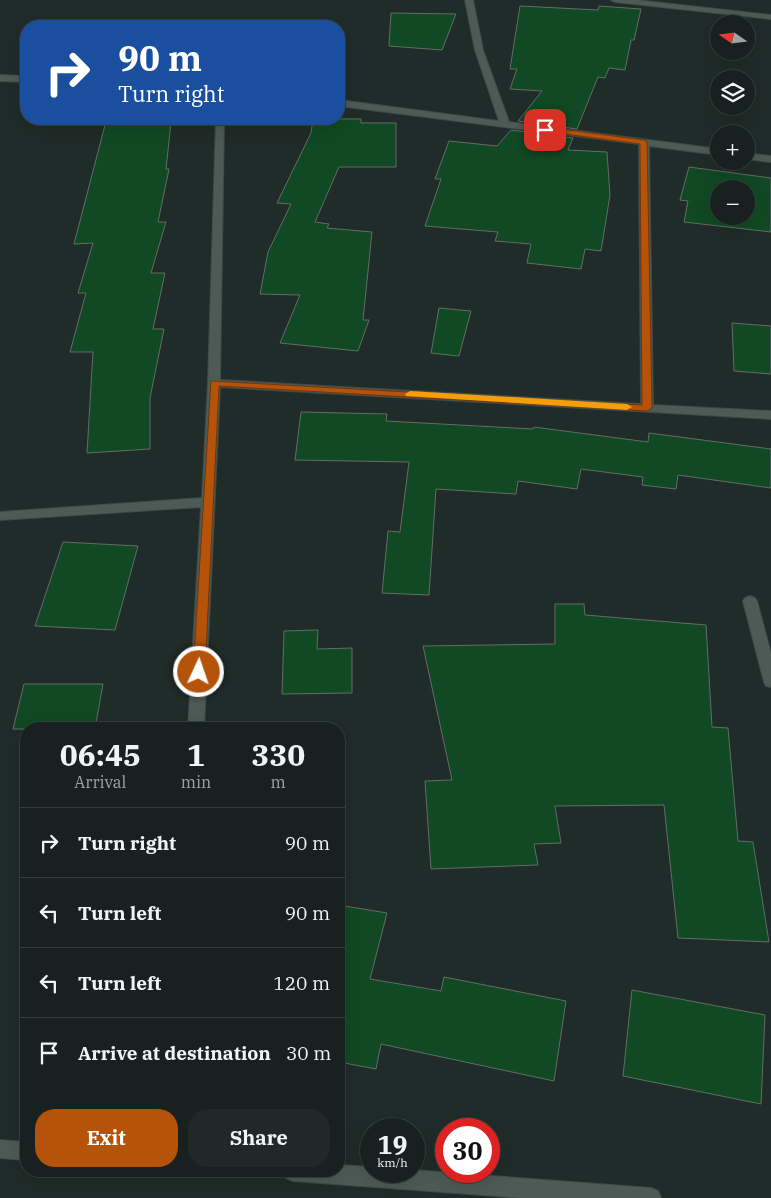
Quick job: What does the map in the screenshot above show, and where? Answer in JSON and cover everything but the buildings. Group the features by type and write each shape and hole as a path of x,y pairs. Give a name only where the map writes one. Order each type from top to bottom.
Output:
{"street":[{"path":"469,0 479,50 505,124"},
{"path":"615,0 771,18"},
{"path":"0,78 20,80"},
{"path":"345,105 710,151"},
{"path":"196,722 214,383 220,125"},
{"path":"644,142 647,408"},
{"path":"755,157 771,159"},
{"path":"214,383 771,415"},
{"path":"0,516 208,502"},
{"path":"750,601 771,682"},
{"path":"0,1149 20,1151"},
{"path":"345,1175 601,1196 651,1198"}],"slow traffic":[{"path":"410,394 627,407"}],"route":[{"path":"199,672 214,383 647,408 644,142 545,130"}]}
